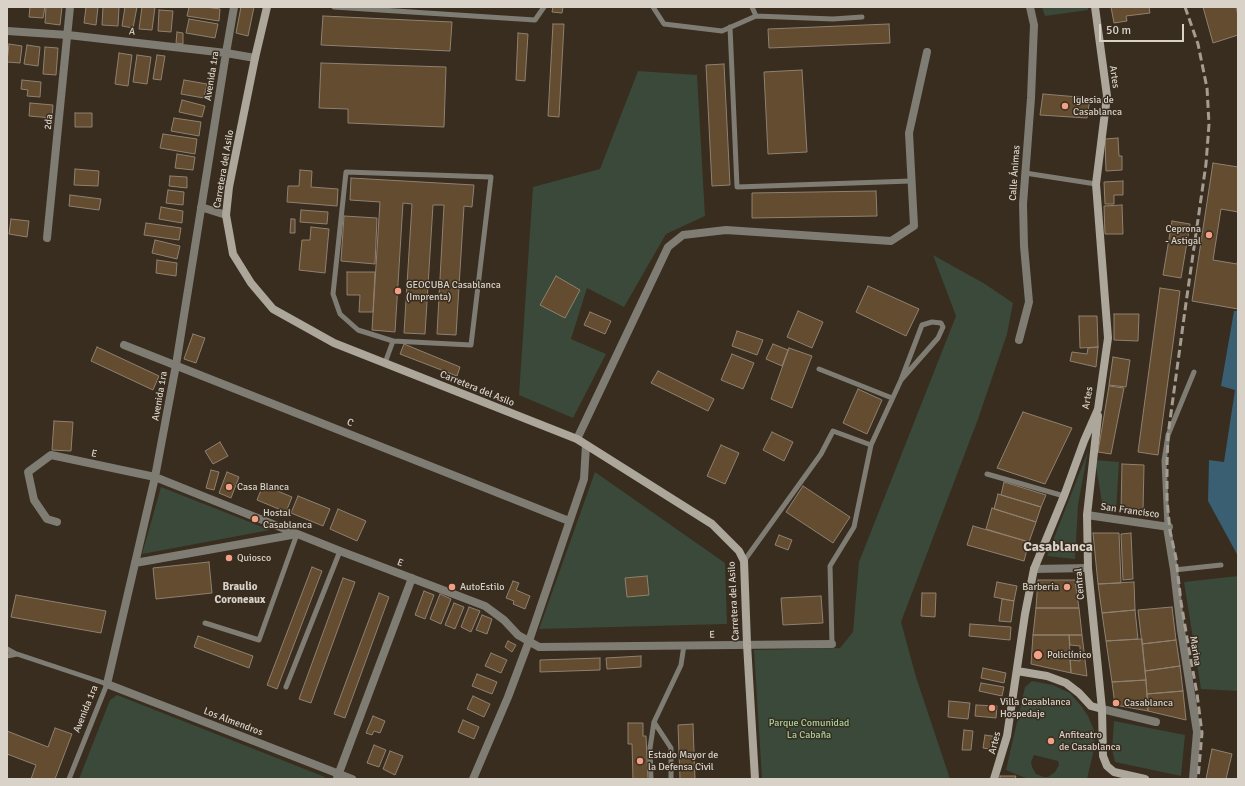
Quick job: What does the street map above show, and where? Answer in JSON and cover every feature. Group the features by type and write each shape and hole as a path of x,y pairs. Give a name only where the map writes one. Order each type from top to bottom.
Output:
{"street":[{"name":"2da","path":"47,238 70,7"},
{"name":"Avenida 1ra","path":"107,684 155,478 176,365 234,7"},
{"name":"Carretera del Asilo","path":"267,7 255,58 229,187 226,215 233,254 251,283 274,309 334,343 577,439 712,524 739,550 744,561 755,779"},
{"name":"Calle Ánimas","path":"1019,340 1029,302 1024,246 1023,204 1031,98 1034,32 1030,7"},
{"name":"Artes","path":"994,779 1007,736 1025,614 1034,569 1098,409 1108,338 1096,184 1107,96 1095,7"},
{"name":"A","path":"7,31 68,35 226,53 255,58"},
{"path":"577,439 668,247 684,235 726,230 891,241 914,226 909,133 927,52"},
{"path":"201,207 226,215"},
{"name":"C","path":"124,345 569,521"},
{"name":"Central","path":"1098,409 1087,515 1088,568 1102,709 1103,756 1106,766 1114,772 1145,779"},
{"path":"473,779 508,697 529,641 584,479 586,445"},
{"name":"E","path":"57,522 47,519 34,500 28,472 51,455 155,478 485,606 504,620 518,635 539,647 832,644"},
{"name":"San Francisco","path":"1087,515 1168,527"},
{"name":"Marina","path":"1168,527 1181,630 1197,732 1193,779"},
{"path":"135,563 297,534"},
{"path":"1034,569 1088,568"},
{"path":"338,776 412,578"},
{"path":"1017,671 1047,676 1066,683 1079,693 1091,706 1102,730"},
{"name":"Los Almendros","path":"107,684 338,776 352,779"},
{"path":"1091,706 1156,722"}],"lane":[{"path":"334,7 535,20 544,7"},
{"path":"653,7 664,24 722,30 756,16 833,19 862,16"},
{"path":"752,7 756,16"},
{"path":"730,27 737,186 912,181"},
{"path":"346,172 491,177 471,344 393,341 358,330 340,314 333,294 346,172"},
{"path":"1025,173 1096,184"},
{"path":"832,644 830,566 854,527 871,445 901,380 922,324 941,322 943,327 938,338 901,380"},
{"path":"385,363 393,341"},
{"path":"818,369 892,398"},
{"path":"1168,527 1164,461 1168,434 1194,372"},
{"path":"744,561 821,454 833,431 871,445"},
{"path":"987,474 1064,496"},
{"path":"205,623 259,640 297,534"},
{"path":"286,687 340,551"},
{"path":"1174,570 1221,565"},
{"path":"651,779 650,748 654,722 681,665 684,645"},
{"path":"7,649 16,654 107,684"},
{"path":"7,656 16,654"},
{"name":"Avenida 1ra","path":"69,779 107,684"},
{"path":"654,722 670,748 672,779"}],"green space":[{"path":"1042,7 1088,7 1088,10 1045,16"},
{"path":"638,71 697,75 705,216 666,234 624,307 587,288 571,339 606,354 573,418 519,395 533,187 600,169"},
{"name":"Parque Comunidad La Cabaña","path":"933,255 985,284 1013,303 1007,334 978,419 901,622 916,677 950,779 762,779 754,650 840,648 853,632 859,562 956,316"},
{"path":"1088,451 1078,505 1075,559 1047,556"},
{"path":"1095,460 1119,462 1116,512 1107,513 1103,509"},
{"path":"595,472 725,563 727,624 539,629"},
{"path":"161,487 270,530 142,554"},
{"path":"1238,576 1238,691 1201,689 1184,582"},
{"path":"1032,681 1053,685 1070,693 1082,707 1094,730 1095,745 1087,779 1028,779 1006,770 1025,687","holes":["1034,755 1058,761 1059,765 1055,772 1048,777 1036,774 1031,762"]},
{"path":"117,695 325,777 324,779 79,779 110,700"},
{"path":"1114,721 1185,735 1181,776 1115,762 1112,750"}],"water":[{"path":"1234,311 1238,311 1238,556 1208,501 1209,460 1224,462 1235,390 1221,386"}],"building":[{"path":"30,7 45,7 43,18 29,17"},
{"path":"46,7 62,7 60,25 45,23"},
{"path":"86,7 98,7 96,25 84,23"},
{"path":"103,7 119,7 118,26 102,25"},
{"path":"125,7 137,7 133,28 122,26"},
{"path":"142,7 155,7 152,30 139,29"},
{"path":"189,7 220,9 219,21 187,16"},
{"path":"241,7 254,7 248,36 236,33"},
{"path":"553,7 563,7 562,13 552,12"},
{"path":"1111,7 1149,7 1150,13 1126,16 1127,21 1114,23"},
{"path":"1203,7 1236,7 1238,15 1238,35 1213,43"},
{"path":"159,10 173,11 171,32 158,31"},
{"path":"323,16 452,22 450,51 321,45"},
{"path":"189,19 218,24 215,38 186,33"},
{"path":"553,24 564,24 559,117 548,116"},
{"path":"889,24 890,43 769,48 768,29"},
{"path":"177,32 183,33 183,44 176,43"},
{"path":"518,33 528,34 525,81 516,80"},
{"path":"9,44 22,46 20,63 7,62"},
{"path":"27,45 40,47 38,66 24,64"},
{"path":"45,47 58,48 56,75 43,74"},
{"path":"119,53 132,55 128,86 115,84"},
{"path":"137,55 151,57 147,84 133,82"},
{"path":"157,55 165,56 161,80 153,79"},
{"path":"321,63 446,67 444,127 348,123 348,109 319,108"},
{"path":"724,64 730,185 712,186 706,65"},
{"path":"802,70 807,152 768,154 764,72"},
{"path":"22,80 41,82 40,97 27,96 28,90 21,89"},
{"path":"184,80 207,84 204,98 181,94"},
{"name":"Iglesia de Casablanca","path":"1043,94 1090,98 1087,118 1040,115"},
{"path":"182,100 205,106 202,117 179,112"},
{"path":"30,103 53,105 52,118 29,116"},
{"path":"75,113 92,113 92,127 75,127"},
{"path":"174,118 201,122 199,136 171,131"},
{"path":"163,134 197,139 195,154 160,148"},
{"path":"1118,138 1119,156 1122,156 1122,170 1106,171 1105,139"},
{"path":"177,154 195,157 193,170 175,168"},
{"name":"Ceprona - Astigal","path":"1213,163 1238,167 1238,212 1221,209 1213,260 1237,264 1238,258 1238,309 1192,301"},
{"path":"75,169 99,171 98,186 74,185"},
{"path":"300,170 312,171 311,187 338,189 337,206 287,202 288,186 299,186"},
{"path":"170,176 187,177 187,188 169,186"},
{"path":"351,178 474,185 472,207 464,206 456,335 437,334 444,205 433,205 425,334 404,333 412,204 403,203 395,332 372,330 380,202 350,200"},
{"path":"1123,181 1123,195 1114,195 1114,204 1105,204 1104,182"},
{"path":"168,190 184,192 183,205 166,203"},
{"path":"876,191 877,216 752,218 752,193"},
{"path":"70,195 101,199 99,210 69,206"},
{"path":"1122,205 1123,234 1105,234 1104,206"},
{"path":"161,207 183,211 182,223 159,219"},
{"path":"301,210 328,212 327,224 300,222"},
{"path":"344,216 377,218 375,264 341,261"},
{"path":"11,219 29,221 27,237 9,234"},
{"path":"291,219 295,219 295,233 290,233"},
{"path":"1172,221 1190,224 1181,278 1163,275"},
{"path":"146,223 181,228 179,240 144,235"},
{"path":"311,227 329,229 325,273 299,270 302,240 310,240"},
{"path":"155,240 180,246 177,259 152,253"},
{"path":"157,260 177,263 176,276 156,273"},
{"path":"347,272 375,272 373,312 359,312 360,295 347,295"},
{"path":"556,276 580,290 565,318 540,305"},
{"path":"868,286 919,309 906,336 856,312"},
{"path":"1160,288 1180,291 1158,455 1138,452"},
{"path":"798,311 823,322 812,348 787,337"},
{"path":"590,312 611,321 605,334 584,325"},
{"path":"1114,314 1139,314 1138,341 1114,340"},
{"path":"1079,316 1097,316 1098,347 1080,348"},
{"path":"737,331 763,340 757,355 732,346"},
{"path":"193,334 205,338 196,363 184,359"},
{"path":"404,344 460,367 457,376 400,354"},
{"path":"773,344 788,350 782,366 766,359"},
{"path":"97,347 159,376 153,390 91,361"},
{"path":"1098,347 1096,367 1070,361 1072,352 1087,354 1088,348"},
{"path":"789,348 812,356 792,408 771,399"},
{"path":"732,354 754,363 743,389 721,380"},
{"path":"1113,357 1130,360 1126,387 1109,385"},
{"path":"658,371 714,399 708,411 651,383"},
{"path":"1109,386 1124,388 1111,454 1098,452"},
{"path":"858,389 882,400 867,434 843,423"},
{"path":"1023,412 1072,428 1045,484 997,468"},
{"path":"54,421 73,422 71,451 52,450"},
{"path":"772,432 793,442 784,461 763,450"},
{"path":"220,442 228,456 213,464 205,451"},
{"path":"721,445 739,453 725,484 707,476"},
{"path":"1122,464 1144,465 1143,510 1121,510"},
{"path":"211,470 219,472 214,490 206,488"},
{"path":"227,472 239,477 231,498 219,493"},
{"path":"1004,482 1046,495 1041,507 1001,495"},
{"path":"263,485 292,497 286,512 257,500"},
{"path":"803,486 850,517 833,543 786,512"},
{"path":"998,494 1041,507 1036,522 994,509"},
{"path":"298,496 330,509 323,526 291,513"},
{"path":"992,508 1036,522 1029,542 986,529"},
{"path":"338,509 366,521 357,541 330,529"},
{"path":"973,526 1029,542 1024,561 967,545"},
{"path":"1093,533 1119,533 1121,583 1098,584"},
{"path":"1131,533 1133,579 1123,580 1121,534"},
{"path":"779,535 792,540 788,550 775,545"},
{"path":"209,562 212,593 156,599 153,568"},
{"path":"312,567 322,571 277,689 267,685"},
{"path":"647,576 649,595 627,597 625,578"},
{"path":"343,578 355,582 311,703 299,699"},
{"path":"1038,580 1075,580 1079,608 1036,608"},
{"path":"513,581 519,583 516,590 530,596 525,609 513,604 514,601 506,598"},
{"path":"997,582 1017,586 1014,601 994,597"},
{"path":"1134,582 1135,610 1102,613 1098,584"},
{"path":"424,591 434,595 425,619 415,615"},
{"path":"379,593 389,597 345,718 334,714"},
{"path":"922,593 936,593 935,617 921,616"},
{"path":"440,594 451,599 441,624 430,619"},
{"path":"16,595 106,611 101,633 11,617"},
{"path":"821,596 823,623 783,625 781,598"},
{"path":"1002,599 1014,601 1011,622 999,621"},
{"path":"454,603 464,607 455,629 445,625"},
{"path":"469,607 480,611 471,632 461,627"},
{"path":"1172,607 1176,640 1142,644 1138,610"},
{"path":"1036,608 1079,608 1082,635 1033,635"},
{"path":"1135,610 1138,639 1106,641 1102,613"},
{"path":"482,615 492,619 487,634 476,630"},
{"path":"970,624 1011,627 1010,640 969,636"},
{"path":"1033,635 1069,635 1071,673 1031,664"},
{"path":"1069,635 1082,635 1087,676 1071,673 1070,660 1080,661 1080,646 1070,645"},
{"path":"198,636 253,656 249,668 194,647"},
{"path":"1142,639 1146,680 1112,682 1106,641"},
{"path":"1176,640 1180,666 1145,671 1142,644"},
{"path":"508,641 516,645 512,652 505,647"},
{"path":"491,653 507,660 501,673 485,666"},
{"path":"641,656 641,667 607,669 606,658"},
{"path":"600,658 600,670 540,672 540,660"},
{"path":"1180,666 1183,691 1147,694 1145,671"},
{"path":"983,668 1006,673 1004,683 981,678"},
{"path":"477,674 497,682 492,694 472,686"},
{"path":"1146,680 1148,711 1115,705 1112,682"},
{"path":"981,683 1004,687 1002,696 979,691"},
{"path":"1183,691 1186,720 1148,711 1147,694"},
{"path":"473,696 490,704 484,717 467,709"},
{"path":"949,701 970,703 968,719 948,717"},
{"path":"976,705 997,706 996,718 975,716"},
{"path":"373,716 385,721 380,733 374,731 372,735 366,733"},
{"path":"463,720 479,727 474,739 458,732"},
{"name":"Estado Mayor de la Defensa Civil","path":"628,723 643,723 643,736 646,736 648,779 633,779 632,744 628,744"},
{"name":"Estado Mayor de la Defensa Civil","path":"693,724 695,779 680,779 678,725"},
{"path":"55,728 72,734 55,779 31,779 36,765 7,754 7,731 48,747"},
{"path":"964,730 973,731 971,750 962,750"},
{"path":"985,735 998,737 996,750 983,748"},
{"path":"374,745 386,750 379,767 367,763"},
{"path":"1212,749 1232,754 1226,779 1206,779"},
{"path":"390,751 403,756 395,775 383,769"},
{"path":"1000,776 1016,776 1015,779 1000,779"}],"railway":[{"path":"1185,7 1198,44 1207,88 1209,124 1206,164 1168,435 1167,500 1170,531 1176,558 1181,602 1197,694 1202,733 1198,779"}],"place":[{"name":"Iglesia de Casablanca","path":"1065,106"},
{"name":"Ceprona - Astigal","path":"1209,235"},
{"name":"GEOCUBA Casablanca (Imprenta)","path":"398,291"},
{"name":"Casa Blanca","path":"229,487"},
{"name":"Hostal Casablanca","path":"255,519"},
{"name":"Quiosco","path":"229,558"},
{"name":"AutoEstilo","path":"452,587"},
{"name":"Barberia","path":"1067,587"},
{"name":"Policlínico","path":"1038,655"},
{"name":"Casablanca","path":"1116,703"},
{"name":"Villa Casablanca Hospedaje","path":"992,708"},
{"name":"Anfiteatro de Casablanca","path":"1051,741"},
{"name":"Estado Mayor de la Defensa Civil","path":"640,761"}],"district":[{"name":"Casablanca","path":"1058,547"},
{"name":"Braulio Coroneaux","path":"240,593"}]}
